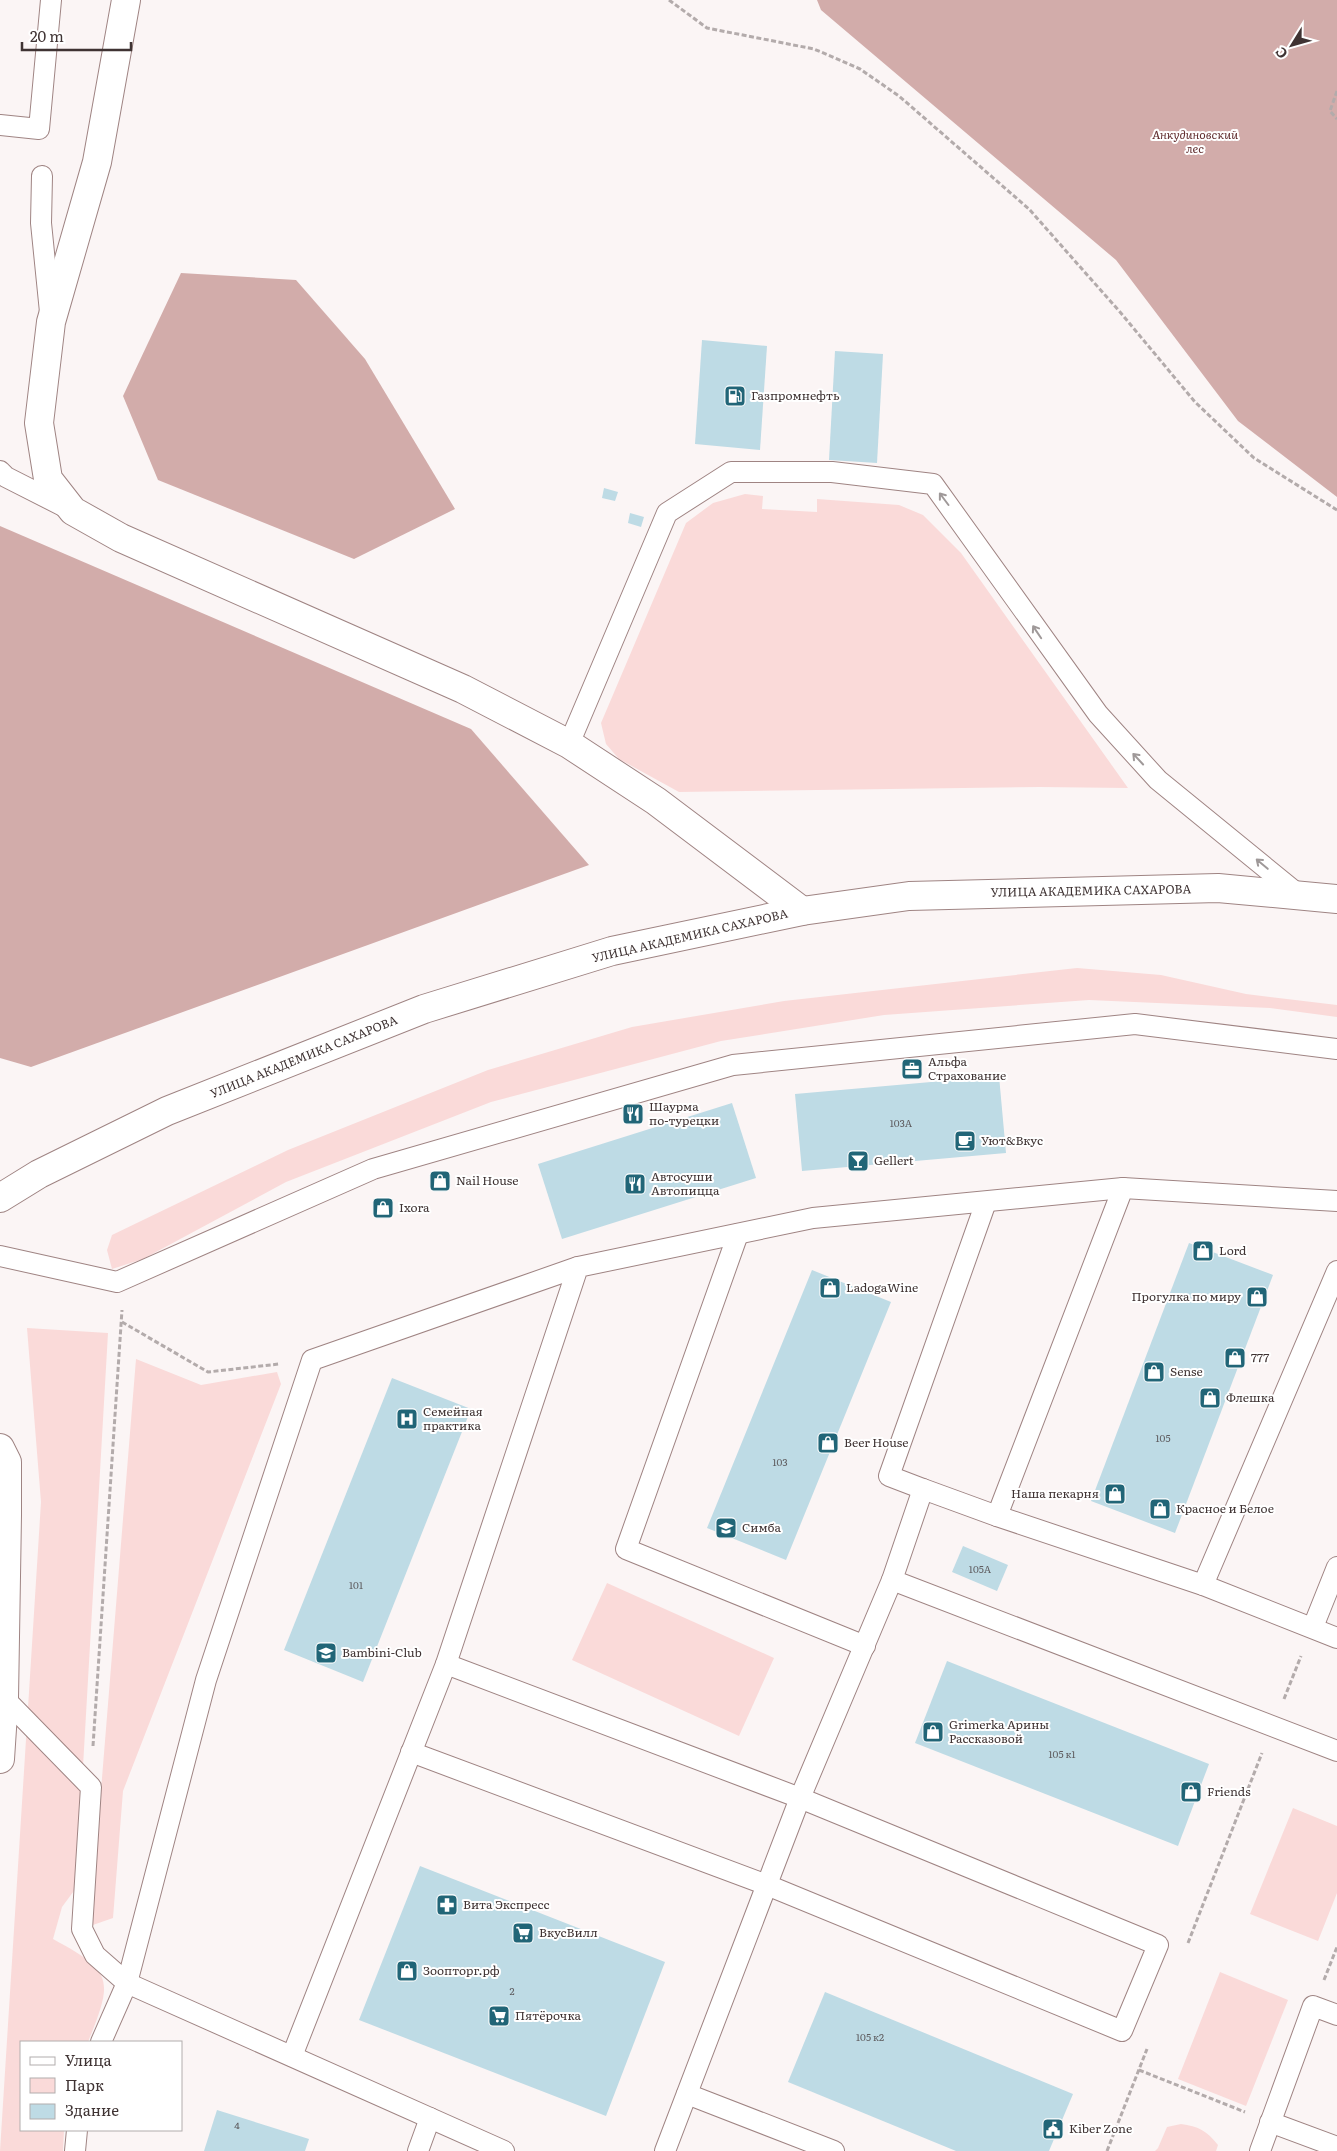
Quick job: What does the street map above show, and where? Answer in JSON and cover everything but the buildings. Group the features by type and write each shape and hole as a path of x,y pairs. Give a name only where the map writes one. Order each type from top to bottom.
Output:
{"street":[{"path":"126,0 97,162 51,322 39,423 48,479 73,511 121,538 462,689 569,744 656,801 802,911"},
{"name":"УЛИЦА АКАДЕМИКА САХАРОВА","path":"0,1198 39,1174 167,1111 424,1009 612,951 802,911 918,896 1218,888 1337,899"},
{"path":"0,1448 7,1462 3,1613 4,1698 0,1759"}],"lane":[{"path":"0,125 39,129 51,0"},
{"path":"42,176 41,223 51,322"},
{"path":"569,744 667,513 731,472 832,472 933,484 1098,714 1158,780 1299,895"},
{"path":"2,475 73,511"},
{"path":"0,1256 117,1282 372,1168 733,1065 1135,1024 1337,1049"},
{"path":"997,1516 1123,1188"},
{"path":"102,2041 127,1983 206,1680 312,1360 578,1268 813,1218 1123,1188 1337,1200"},
{"path":"986,1202 889,1476 997,1516 1203,1585 1337,1638"},
{"path":"738,1234 626,1548 865,1646"},
{"path":"292,2056 446,1664 578,1268"},
{"path":"1203,1585 1337,1271"},
{"path":"664,2151 800,1798 892,1580 923,1489"},
{"path":"1313,1627 1337,1567"},
{"path":"892,1580 1337,1750"},
{"path":"411,1752 767,1886 1122,2031 1158,1945 800,1798 446,1664"},
{"path":"4,1698 90,1787 82,1929 95,1955 127,1983 504,2151"},
{"path":"1260,2151 1313,2006 1337,2015"},
{"path":"687,2094 834,2151"},
{"path":"418,2151 430,2118"},
{"path":"1270,2122 1337,2147"},
{"path":"75,2151 76,2131"}],"path":[{"path":"669,0 707,28 814,50 860,69 898,96 1029,209 1120,312 1195,402 1254,458 1337,510"},
{"path":"1337,90 1330,111 1337,118"},
{"path":"90,1787 123,1280"},
{"path":"121,1322 208,1372 312,1360"},
{"path":"1185,1951 1313,1627"},
{"path":"1107,2151 1149,2042"},
{"path":"1139,2070 1270,2122"}],"green space":[{"name":"Анкудиновский лес","path":"817,0 1337,0 1337,497 1238,421 1116,260 821,10"},
{"path":"181,273 296,280 365,359 455,509 354,559 158,480 123,396"},
{"path":"745,494 763,496 762,509 817,512 817,499 899,505 923,515 961,553 1128,788 1040,787 679,792 619,759 606,744 601,723 686,523 713,503"},
{"path":"0,526 471,729 589,865 31,1067 0,1058"},
{"path":"1077,968 1161,975 1246,994 1337,1005 1337,1017 1270,1008 1089,1000 884,1015 721,1041 491,1102 286,1182 143,1259 112,1269 107,1250 112,1235 288,1150 488,1070 632,1027 784,1001"},
{"path":"27,1328 108,1333 76,1888 62,1907 53,1939 88,1960 103,1980 104,1991 102,2004 88,2041 20,2041 20,2131 64,2131 63,2151 0,2151 41,1502"},
{"path":"136,1359 201,1385 277,1372 281,1384 123,1791 113,1918 90,1926"},
{"path":"607,1583 774,1658 739,1736 572,1660"},
{"path":"1293,1808 1337,1826 1337,1893 1318,1941 1250,1914"},
{"path":"1220,1972 1288,2000 1246,2106 1178,2079"},
{"path":"1181,2124 1197,2128 1210,2136 1218,2145 1216,2151 1155,2151 1167,2127"}],"place":[{"name":"Газпромнефть","path":"735,396"},
{"name":"Альфа Страхование","path":"912,1069"},
{"name":"Шаурма по-турецки","path":"633,1114"},
{"name":"Уют&Вкус","path":"965,1141"},
{"name":"Gellert","path":"858,1161"},
{"name":"Nail House","path":"440,1181"},
{"name":"Автосуши Автопицца","path":"635,1184"},
{"name":"Ixora","path":"383,1208"},
{"name":"Lord","path":"1203,1251"},
{"name":"LadogaWine","path":"830,1288"},
{"name":"Прогулка по миру","path":"1257,1297"},
{"name":"777","path":"1235,1358"},
{"name":"Sense","path":"1154,1372"},
{"name":"Флешка","path":"1210,1398"},
{"name":"Семейная практика","path":"407,1419"},
{"name":"Beer House","path":"828,1443"},
{"name":"Наша пекарня","path":"1115,1494"},
{"name":"Красное и Белое","path":"1160,1509"},
{"name":"Симба","path":"726,1528"},
{"name":"Bambini-Club","path":"326,1653"},
{"name":"Grimerka Арины Рассказовой","path":"933,1732"},
{"name":"Friends","path":"1191,1792"},
{"name":"Вита Экспресс","path":"447,1905"},
{"name":"ВкусВилл","path":"523,1933"},
{"name":"Зоопторг.рф","path":"407,1971"},
{"name":"Пятёрочка","path":"499,2016"},
{"name":"Kiber Zone","path":"1053,2129"}]}
